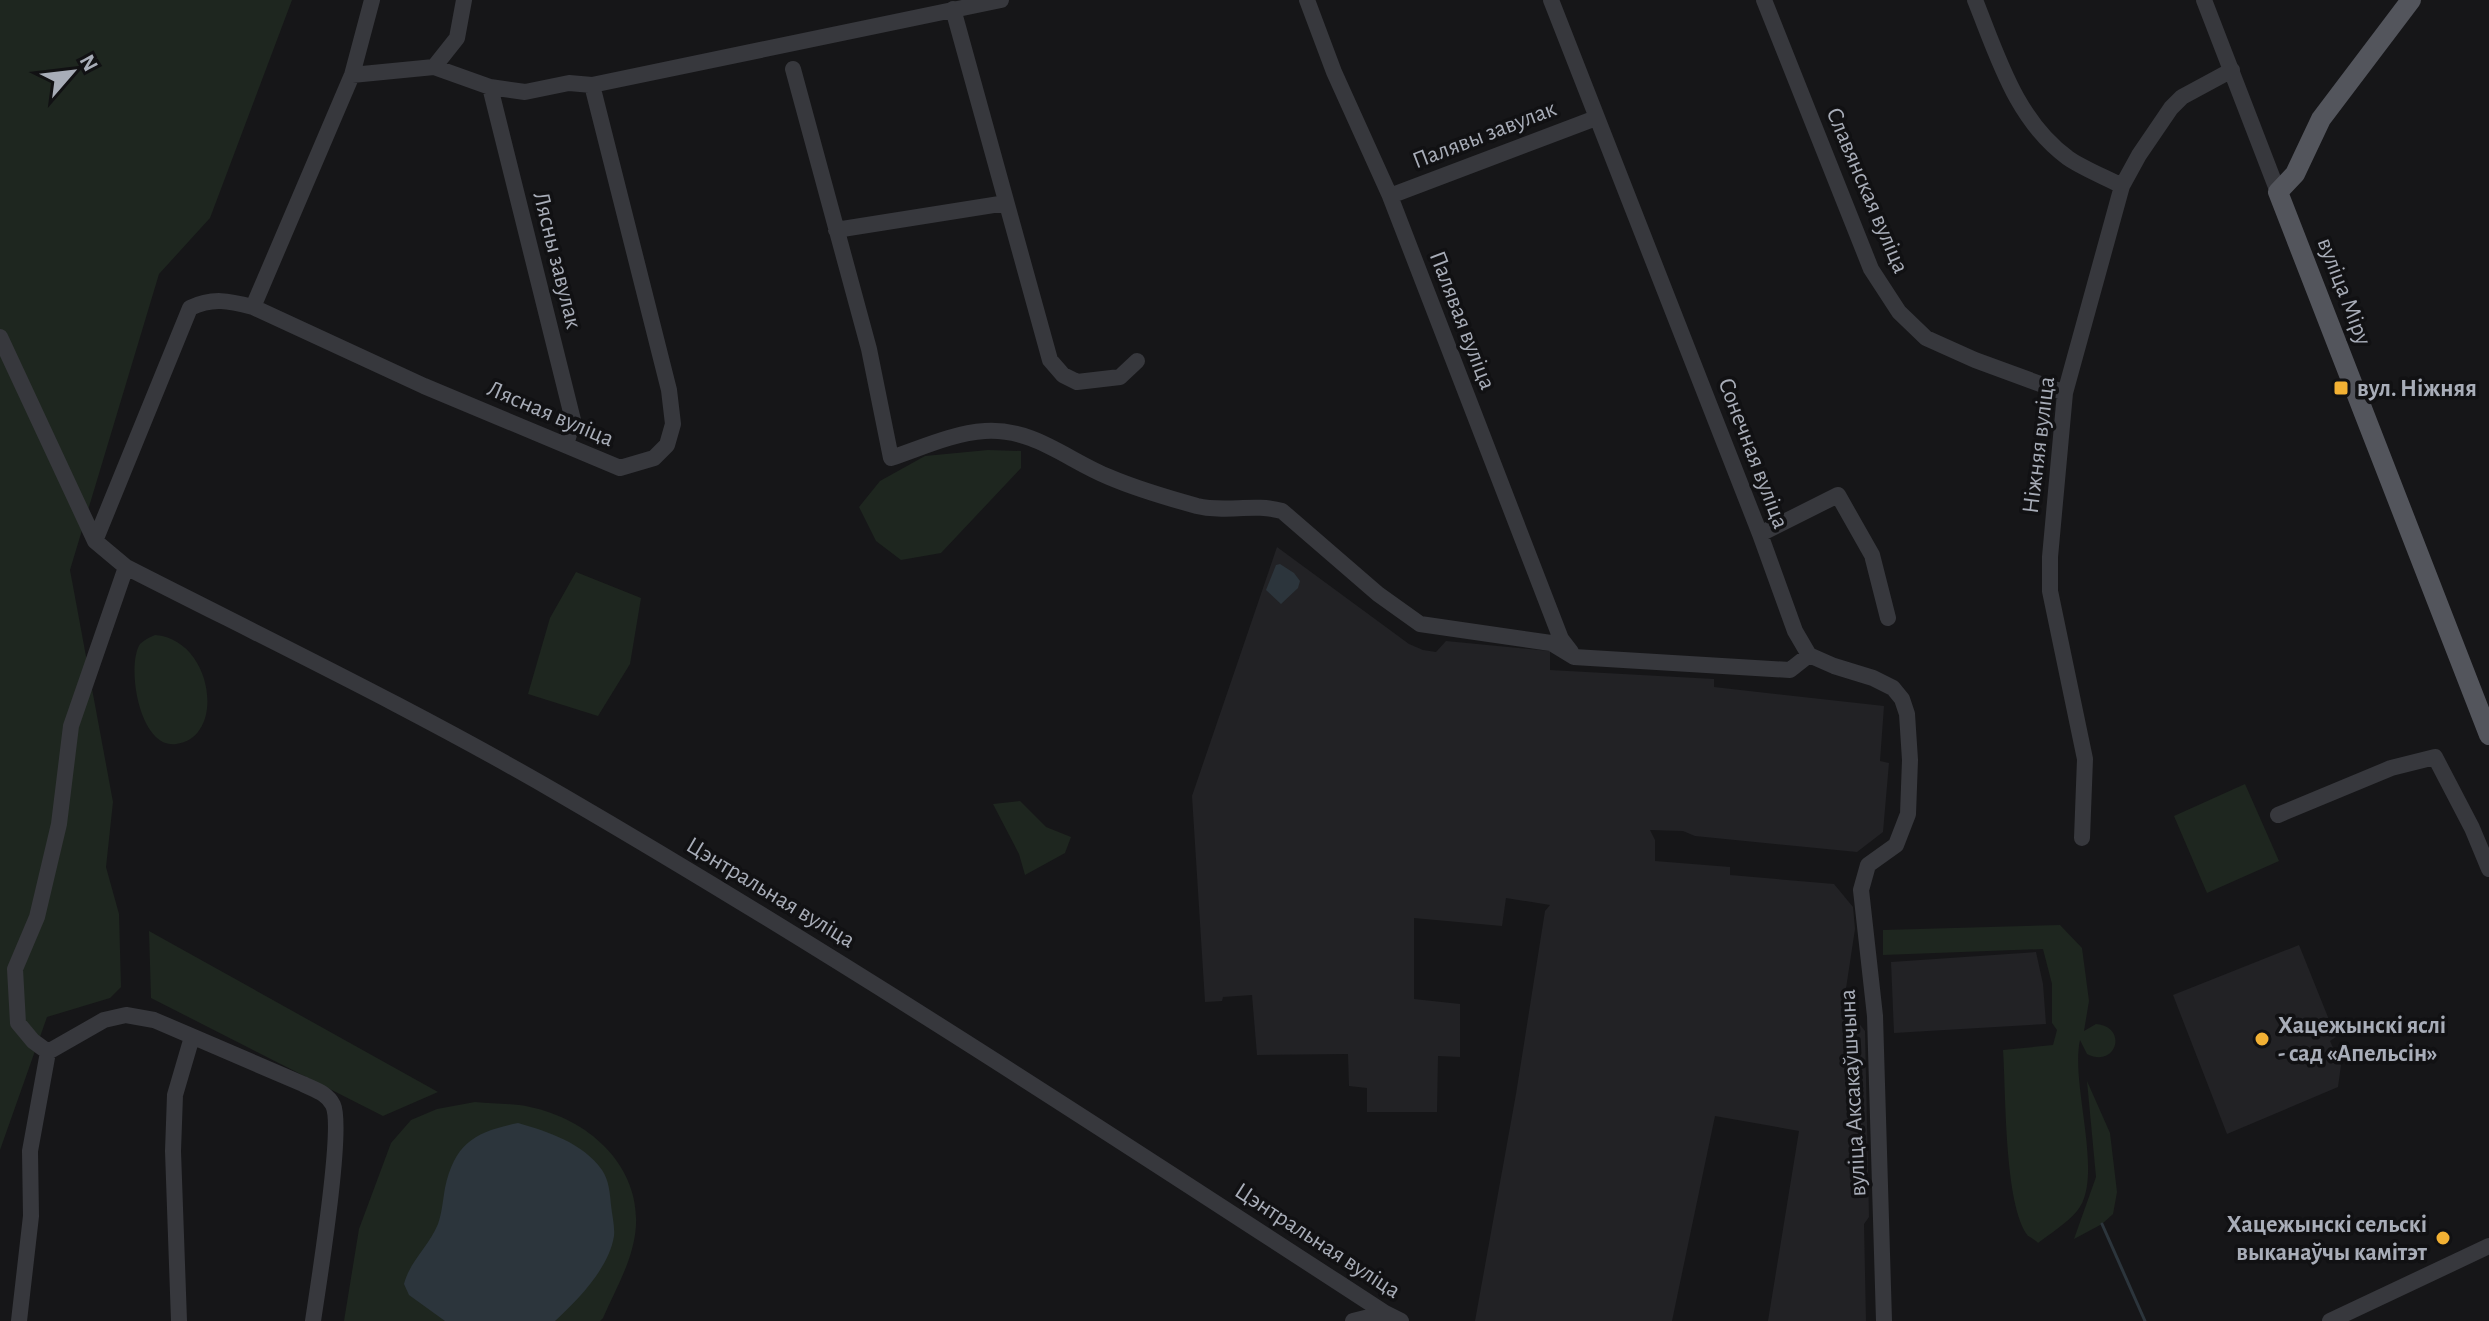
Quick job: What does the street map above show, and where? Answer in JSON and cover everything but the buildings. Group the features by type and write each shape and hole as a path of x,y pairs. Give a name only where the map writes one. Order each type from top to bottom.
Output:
{"main road":[{"path":"2278,192 2295,174 2321,119 2411,0"},
{"name":"вуліца Міру","path":"2278,192 2489,735"}],"street":[{"path":"253,307 352,75 372,0"},
{"path":"434,67 457,38 464,0"},
{"path":"352,75 434,67 490,87 525,92 569,83 592,85 1001,0"},
{"name":"Палявая вуліца","path":"1307,0 1334,72 1390,196 1561,639 1574,657"},
{"name":"Сонечная вуліца","path":"1551,0 1795,631 1809,655"},
{"name":"Славянская вуліца","path":"1764,0 1871,269 1899,312 1926,338 1975,360 2065,393"},
{"path":"1975,0 2014,96 2030,120 2047,141 2070,159 2122,186"},
{"name":"вуліца Міру","path":"2204,0 2278,192"},
{"path":"953,9 1050,360 1063,375 1077,382 1120,377 1137,361"},
{"path":"793,69 869,349 891,458 966,434 987,431 1017,434 1037,439 1108,477 1199,507 1224,510 1267,507 1282,511 1378,594 1420,624 1551,643 1574,657 1790,670 1809,655"},
{"name":"Ніжняя вуліца","path":"2082,838 2085,759 2050,591 2050,557 2065,393 2122,186 2171,108 2196,88 2232,70"},
{"name":"Лясная вуліца","path":"95,541 190,308 206,300 226,300 253,307 424,386 620,468 654,458 667,445 673,424 669,390 592,85"},
{"name":"Лясны завулак","path":"490,87 573,420 566,445"},
{"name":"Палявы завулак","path":"1390,196 1596,118"},
{"path":"836,230 1006,203"},
{"path":"0,337 95,541"},
{"path":"1760,534 1838,495 1872,555 1888,618"},
{"name":"Цэнтральная вуліца","path":"95,541 126,567 422,717 562,795 850,968 1401,1321"},
{"path":"48,1052 33,1041 18,1023 15,969 37,917 59,824 71,726 126,567"},
{"name":"вуліца Аксакаўшчына","path":"1809,655 1893,688 1902,699 1907,714 1910,760 1908,814 1896,845 1868,865 1861,890 1875,1016 1884,1321"},
{"path":"2278,815 2391,768 2435,757 2472,828 2489,869"},
{"path":"19,1321 31,1216 30,1151 48,1052 104,1020 126,1015 154,1020 327,1096 334,1108 336,1122 313,1321"},
{"path":"179,1321 173,1151 175,1095 192,1037"},
{"path":"2330,1321 2489,1246"},
{"path":"1353,1321 1385,1313"}],"shaded area":[{"path":"0,0 292,0 210,218 159,274 70,570 113,802 106,867 119,914 121,987 110,998 47,1017 0,1150"},
{"path":"988,450 1021,451 1021,468 941,553 901,560 876,541 859,507 880,481 925,456"},
{"path":"1277,547 1409,644 1423,650 1436,652 1446,641 1550,651 1550,670 1714,679 1714,687 1884,706 1880,761 1889,763 1883,832 1857,852 1695,836 1683,831 1650,830 1655,840 1655,861 1730,867 1730,875 1834,884 1853,907 1855,929 1845,995 1857,996 1857,1021 1865,1031 1869,1217 1864,1224 1866,1321 1768,1321 1799,1131 1715,1116 1672,1321 1475,1321 1545,911 1550,905 1506,898 1502,926 1414,918 1414,999 1460,1004 1460,1057 1438,1056 1437,1112 1367,1112 1367,1088 1349,1086 1348,1054 1257,1055 1252,995 1205,1002 1192,796"},
{"path":"1280,564 1300,581 1298,588 1281,604 1266,590 1276,565"},
{"path":"576,572 641,598 630,664 598,716 528,694 550,618"},
{"path":"155,635 175,641 190,653 201,670 206,689 207,708 202,725 192,738 176,744 163,742 153,733 145,720 135,686 136,655 140,644"},
{"path":"2245,784 2279,861 2207,893 2174,816"},
{"path":"1020,801 1046,827 1071,837 1065,853 1025,875 1019,854 993,804"},
{"path":"2060,925 2082,948 2089,1001 2084,1031 2096,1024 2106,1027 2113,1032 2115,1046 2105,1056 2097,1057 2087,1054 2080,1040 2079,1081 2088,1154 2085,1196 2077,1211 2064,1224 2038,1243 2028,1236 2014,1200 2003,1050 2053,1045 2057,1030 2052,1023 2052,984 2043,949 1883,955 1883,930"},
{"path":"149,931 438,1092 383,1116 151,998"},
{"name":"Хацежынскі яслі - сад «Апельсін»","path":"2299,945 2336,1037 2330,1041 2341,1065 2338,1087 2227,1134 2173,995"},
{"path":"2036,952 2043,984 2046,1024 1894,1033 1891,962"},
{"path":"2087,1081 2110,1133 2117,1192 2113,1214 2102,1224 2074,1239 2096,1177"},
{"path":"475,1102 530,1107 577,1125 597,1139 614,1157 626,1177 634,1199 636,1223 632,1249 603,1318 600,1321 344,1321 359,1229 391,1143 411,1120 437,1109"},
{"path":"518,1123 575,1146 602,1170 609,1187 614,1225 611,1248 591,1283 555,1321 445,1321 409,1295 404,1284 438,1224 449,1172 461,1150 479,1135"}],"waterway":[{"path":"2102,1224 2145,1321"}],"place":[{"name":"вул. Ніжняя","path":"2341,388"},
{"name":"Хацежынскі яслі - сад «Апельсін»","path":"2262,1039"},
{"name":"Хацежынскі сельскі выканаўчы камітэт","path":"2443,1238"}]}
